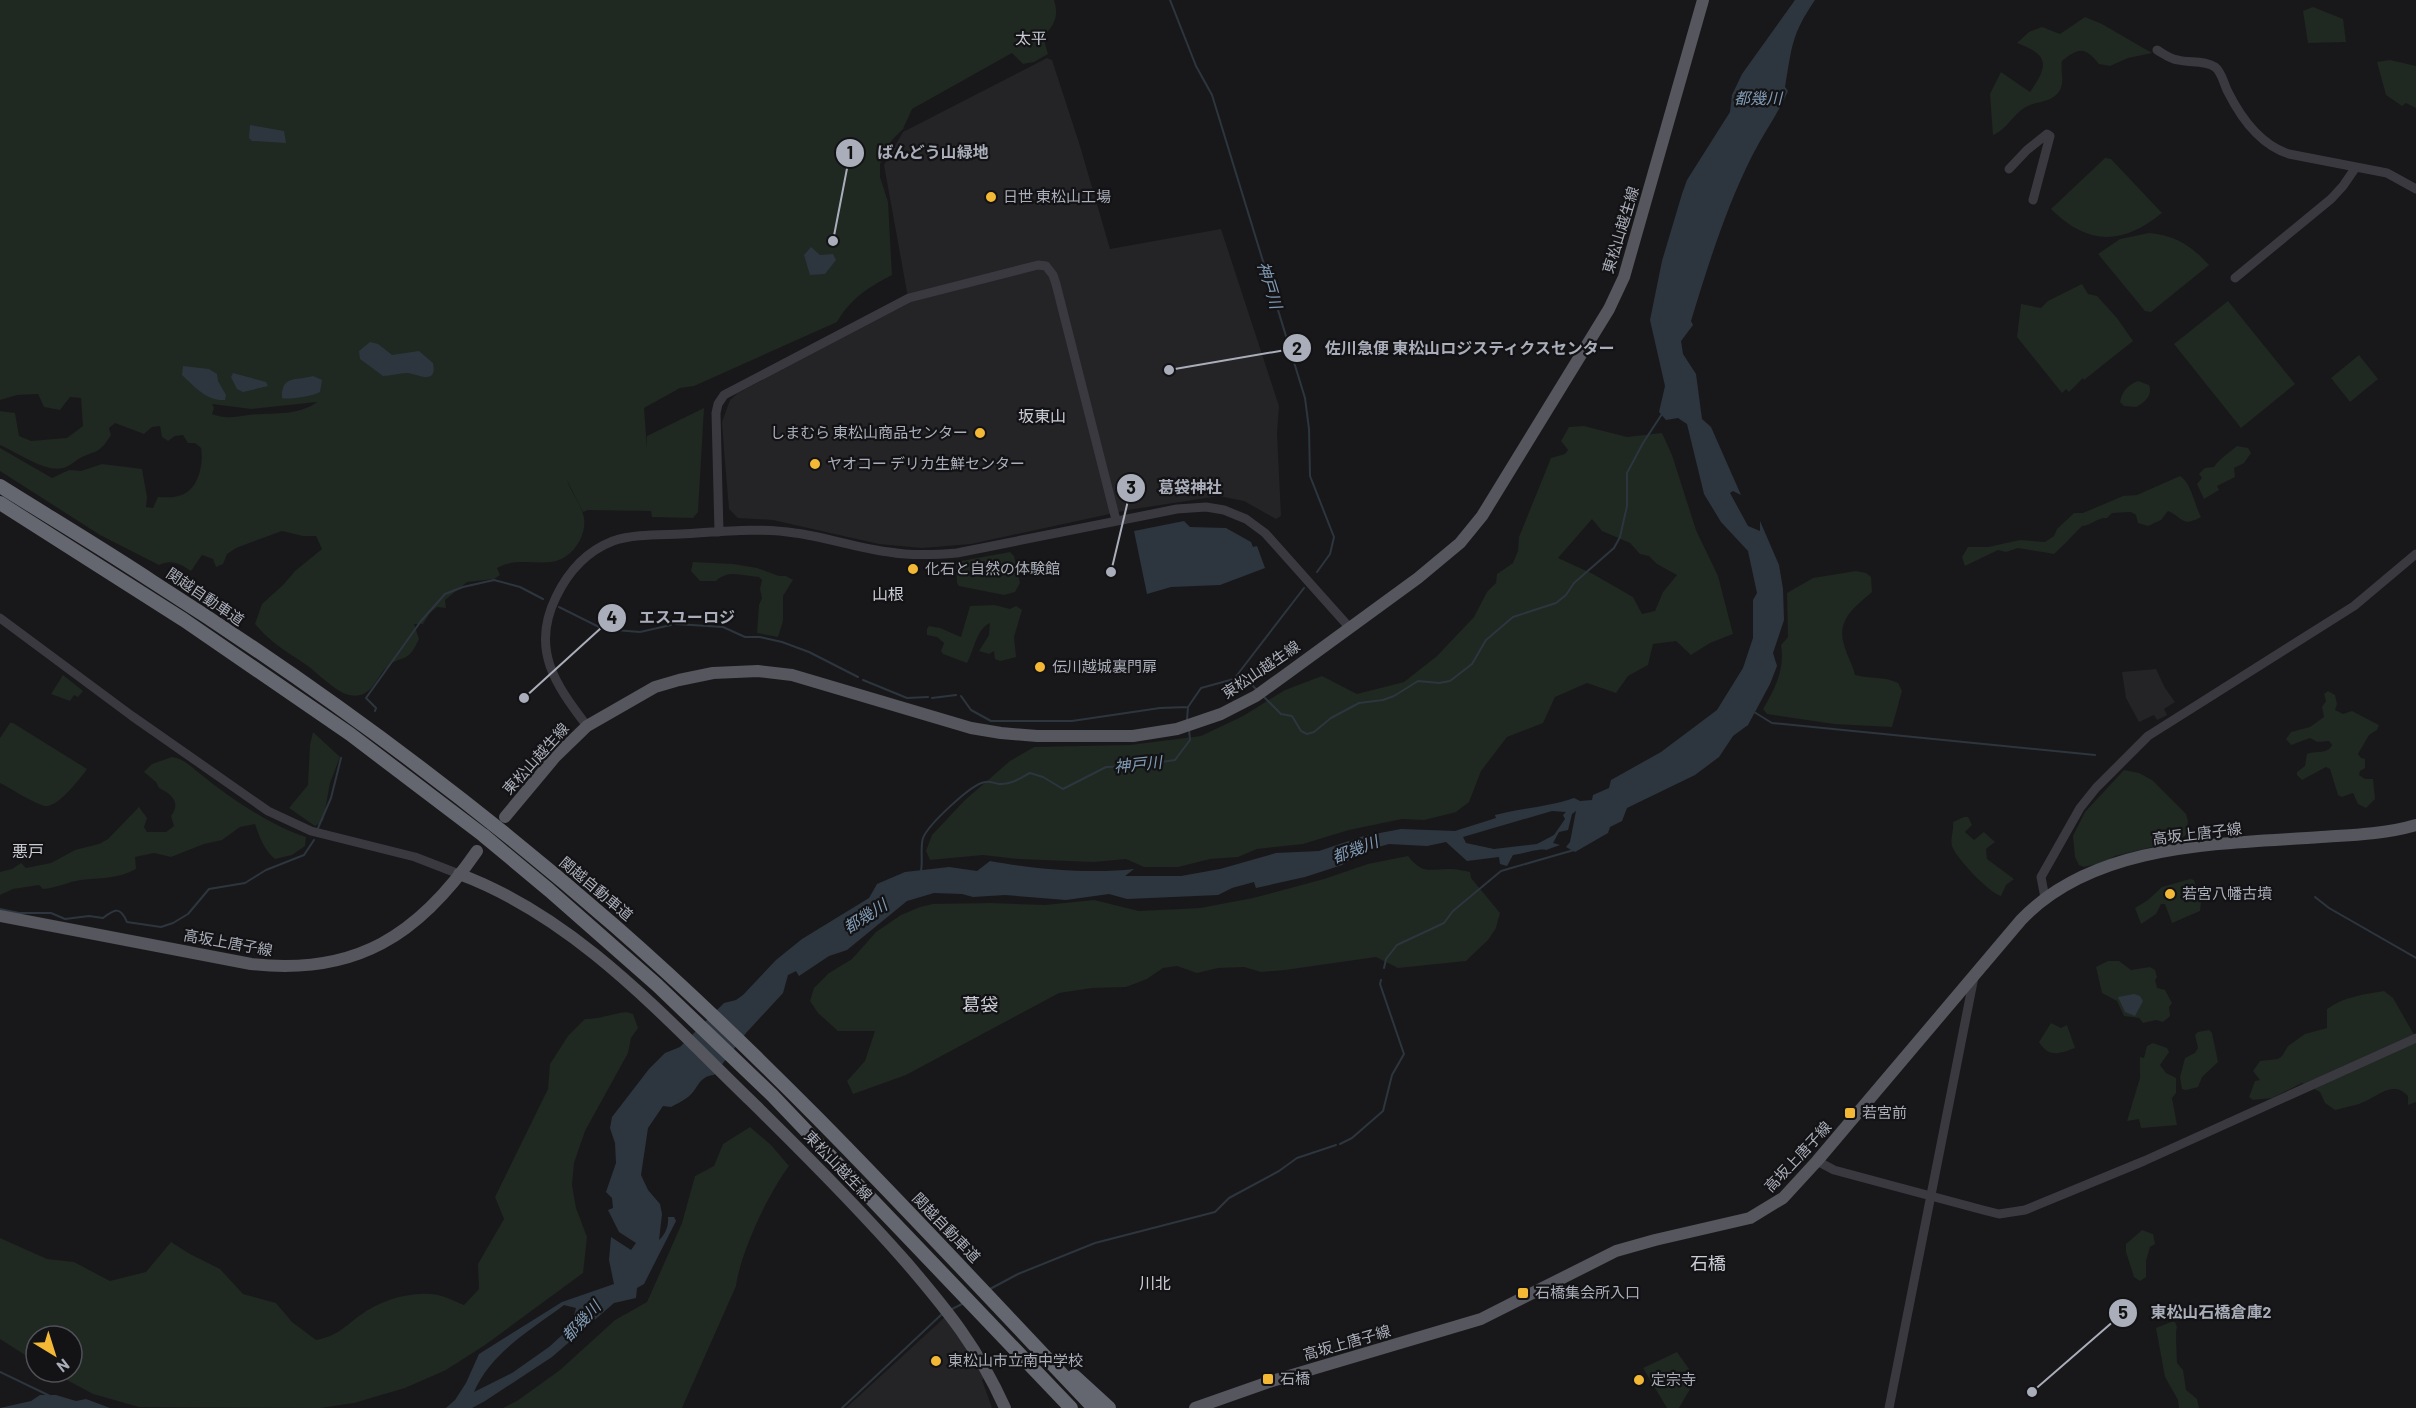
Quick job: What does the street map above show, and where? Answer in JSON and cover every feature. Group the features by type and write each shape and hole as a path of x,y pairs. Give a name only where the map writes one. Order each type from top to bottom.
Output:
{"highway":[{"name":"関越自動車道","path":"0,486 153,581 356,720 492,824 614,925 746,1047 857,1158 1094,1408"},
{"name":"関越自動車道","path":"0,503 184,620 350,734 483,835 549,890 719,1042 844,1168 1071,1408"},
{"path":"1010,1318 1109,1408"},
{"path":"1048,1384 1066,1408"}],"main road":[{"name":"東松山越生線","path":"505,817 555,757 587,726 632,699 671,682 713,673 758,671 792,675 986,731 1037,736 1114,737 1152,734 1204,722 1238,707 1281,678 1445,557 1478,522 1609,309 1633,251 1703,0"},
{"name":"高坂上唐子線","path":"1195,1408 1272,1381 1481,1319 1616,1251 1750,1218 1783,1198 1817,1161 2021,920 2045,898 2074,881 2094,872 2153,854 2198,846 2349,835 2416,825"},
{"path":"459,874 477,851"},
{"name":"東松山越生線","path":"459,874 509,896 550,921 584,946 642,995 830,1179 943,1305 979,1356 1005,1408"},
{"name":"高坂上唐子線","path":"0,916 251,964 279,967 311,966 338,961 371,950 390,939 415,923 430,909 459,874"}],"street":[{"path":"2157,50 2173,59 2211,65 2218,69 2233,102 2264,141 2276,149 2289,154 2387,174 2416,189"},
{"path":"2010,169 2031,145 2045,135 2050,136 2033,200"},
{"path":"2235,278 2331,199 2356,167"},
{"path":"719,532 716,413 718,404 724,395 909,298 1038,265 1046,266 1053,275 1116,520"},
{"path":"587,726 561,691 549,661 546,641 548,622 554,601 563,584 590,553 614,541 632,537 719,532 793,532 889,552 930,555 957,553 1177,509 1206,507 1235,513 1273,540 1349,627"},
{"path":"2045,898 2041,876 2080,808 2096,788 2148,736 2345,612 2416,554"},
{"path":"0,618 132,716 268,811 311,831 415,857 459,874"},
{"path":"1889,1408 1974,977"},
{"path":"1817,1161 1834,1170 1999,1214 2025,1210 2144,1161 2416,1038"}],"shaded area":[{"path":"0,0 1054,0 1055,20 1043,37 1048,54 1034,62 1023,64 1012,53 912,109 903,129 892,140 880,164 880,177 888,202 892,275 861,294 848,306 837,322 694,386 680,388 644,408 647,448 647,436 704,408 698,512 693,518 652,517 651,511 588,510 583,512 567,480 584,518 583,533 571,552 551,562 510,563 497,568 500,575 494,579 467,582 445,600 446,608 437,607 423,624 414,624 419,639 411,653 386,668 372,688 363,694 357,696 338,690 271,640 255,624 262,604 295,571 322,549 316,536 303,536 282,531 236,548 227,554 223,564 216,567 213,559 202,555 191,571 176,563 168,562 159,565 100,535 0,471 0,448 52,478 69,470 81,471 102,464 142,469 147,497 146,507 153,508 158,497 176,497 195,484 200,470 201,448 195,443 188,443 183,435 175,436 168,441 162,437 160,426 152,427 144,434 115,423 109,428 111,435 99,450 66,467 50,468 0,445 0,411 15,413 19,436 31,441 67,438 83,426 81,398 70,397 60,410 44,407 38,394 17,395 0,400","holes":["317,402 292,412 234,417 212,414 214,408 212,404 251,409"]},
{"path":"2313,7 2343,19 2346,42 2308,43 2303,11"},
{"path":"2085,17 2102,24 2152,53 2128,58 2110,66 2099,64 2085,52 2073,53 2062,61 2062,82 2058,93 2051,99 2024,108 1993,135 1990,94 2001,72 2030,92 2043,68 2043,62 2035,52 2017,43 2029,32 2042,27 2060,34"},
{"path":"1047,58 1052,60 1110,249 1221,229 1279,406 1277,433 1281,516 1276,519 1244,501 1219,496 1128,510 971,544 922,548 879,544 773,520 738,518 729,509 722,422 730,400 738,393 909,303 884,165 903,132"},
{"path":"2390,60 2416,66 2416,108 2406,103 2402,106 2386,95 2377,62"},
{"path":"2105,158 2111,159 2162,213 2148,224 2119,236 2092,235 2078,230 2051,209"},
{"path":"2149,233 2175,239 2196,252 2209,265 2151,312 2145,311 2098,254 2120,239"},
{"path":"2082,284 2088,294 2097,296 2117,318 2133,341 2084,380 2083,378 2069,392 2066,389 2062,393 2017,337 2021,304 2041,308 2048,301"},
{"path":"2228,301 2295,384 2241,428 2174,344"},
{"path":"2359,355 2378,379 2350,402 2331,378"},
{"path":"2138,381 2149,385 2149,395 2136,407 2124,406 2120,402 2124,392"},
{"path":"1584,426 1627,437 1662,433 1672,455 1696,530 1718,576 1733,634 1710,643 1691,655 1676,641 1653,644 1648,665 1628,676 1616,693 1587,683 1555,697 1543,723 1507,737 1481,771 1469,802 1456,812 1424,820 1402,819 1349,830 1303,844 1257,849 1238,857 1210,859 1178,867 1144,867 1126,859 1094,862 983,855 930,860 926,851 932,835 965,800 1010,761 1034,747 1130,745 1201,736 1243,716 1285,690 1322,676 1357,694 1404,682 1437,656 1474,617 1487,592 1496,583 1497,574 1513,563 1518,551 1519,537 1551,458 1565,454 1568,450 1561,441 1569,427","holes":["1592,519 1602,531 1630,543 1640,554 1649,556 1657,564 1677,575 1663,592 1655,611 1642,614 1633,597 1593,574 1558,558"]},
{"path":"2237,446 2248,448 2251,453 2244,463 2234,468 2235,477 2217,486 2219,490 2204,499 2197,484 2202,478 2199,474 2205,468 2214,467"},
{"path":"2180,476 2190,489 2201,517 2190,522 2168,511 2161,520 2148,526 2138,523 2136,515 2131,512 2112,513 2107,518 2082,526 2054,554 2018,548 2006,552 1998,550 1965,566 1962,557 1968,547 1988,547 2020,540 2045,542 2054,536 2057,529 2074,513 2083,513 2123,496 2137,495"},
{"path":"1010,552 1014,556 1020,583 1015,592 1004,595 959,586 957,583 956,562"},
{"path":"693,562 757,568 793,580 783,596 783,621 778,637 757,633 759,605 762,598 760,589 762,580 759,577 731,574 716,581 700,581 691,571"},
{"path":"1856,571 1866,573 1871,577 1872,592 1853,609 1844,622 1842,630 1846,652 1855,675 1887,679 1898,683 1902,691 1892,727 1834,724 1767,714 1763,709 1778,678 1782,662 1781,645 1788,637 1787,593 1813,578"},
{"path":"994,605 1010,609 1016,606 1022,610 1014,637 1016,657 1000,661 995,659 994,651 989,654 979,651 989,635 990,623 978,635 967,663 943,654 941,651 944,643 937,637 927,635 929,626 961,637 970,606"},
{"path":"2156,669 2175,702 2164,709 2167,715 2157,720 2154,715 2139,722 2126,698 2122,672"},
{"path":"63,675 83,691 78,697 74,695 70,701 51,694"},
{"path":"2328,691 2335,695 2337,704 2335,710 2343,714 2352,711 2379,725 2377,730 2369,735 2358,754 2365,759 2365,768 2360,771 2359,775 2365,779 2373,779 2375,799 2366,808 2358,804 2353,793 2342,797 2338,795 2330,769 2326,767 2302,780 2297,775 2297,772 2305,766 2307,754 2327,750 2332,745 2329,741 2317,742 2310,738 2291,745 2286,739 2291,732 2310,727 2324,717 2322,707 2326,701 2324,694"},
{"path":"10,723 87,769 53,804 44,806 38,804 0,783 0,738"},
{"path":"313,732 340,757 330,783 323,821 315,826 289,808 308,785"},
{"path":"172,757 185,762 252,811 306,837 305,846 292,855 275,859 265,847 255,824 240,827 222,840 204,844 171,857 154,853 135,857 136,869 122,875 81,880 43,889 39,885 13,889 0,895 0,872 12,869 21,863 26,868 51,863 75,850 99,844 108,839 139,807 147,818 144,827 147,832 166,832 174,826 171,816 175,807 174,799 159,788 156,782 144,772 152,764"},
{"path":"2124,770 2139,773 2152,780 2186,814 2188,821 2186,835 2177,841 2115,856 2104,862 2084,867 2079,865 2075,857 2073,836 2085,812"},
{"path":"1968,817 1972,825 1965,832 1974,840 1984,832 1995,842 1986,849 1987,859 2014,879 2006,885 2001,896 1973,874 1952,846 1953,822"},
{"path":"1408,856 1423,869 1453,869 1470,872 1471,878 1500,913 1496,928 1488,940 1466,961 1398,968 1376,957 1261,972 1244,967 1218,968 1197,973 1177,966 1163,968 1147,979 1126,987 1092,988 1059,993 906,1075 853,1094 847,1081 865,1061 875,1031 838,1031 818,1013 810,1001 814,988 829,973 852,959 876,932 901,915 920,907 933,904 991,903 1045,905 1094,900 1139,911 1200,908 1253,898 1324,879 1368,864"},
{"path":"2190,879 2194,880 2201,901 2200,911 2172,923 2165,904 2161,904 2156,914 2141,924 2135,908 2162,887"},
{"path":"2108,961 2119,961 2131,970 2150,967 2155,970 2157,988 2165,990 2172,1003 2169,1007 2170,1016 2163,1022 2156,1020 2143,1023 2139,1018 2124,1016 2117,1001 2102,993 2096,967"},
{"path":"2384,991 2393,998 2416,1038 2416,1102 2408,1105 2408,1096 2402,1091 2390,1089 2359,1104 2335,1110 2325,1103 2320,1092 2302,1083 2272,1098 2253,1100 2249,1097 2255,1081 2260,1080 2253,1071 2260,1061 2278,1059 2288,1046 2305,1034 2327,1028 2327,1009 2333,1005 2354,997"},
{"path":"626,1012 633,1014 638,1028 631,1038 628,1053 585,1131 574,1163 572,1185 576,1208 587,1237 583,1273 485,1345 446,1370 405,1388 354,1403 320,1408 139,1407 93,1394 74,1384 84,1384 84,1324 24,1324 24,1354 0,1339 0,1238 47,1259 74,1262 110,1281 146,1272 171,1242 220,1269 243,1294 276,1303 292,1322 316,1340 335,1334 377,1305 407,1295 441,1296 464,1305 479,1289 478,1264 504,1219 495,1197 548,1089 550,1064 568,1036 585,1019"},
{"path":"2051,1023 2061,1028 2067,1025 2075,1048 2051,1053 2043,1047 2039,1042"},
{"path":"2209,1030 2212,1033 2218,1062 2202,1077 2198,1087 2182,1089 2180,1077 2185,1058 2195,1053 2198,1048 2195,1035 2198,1032"},
{"path":"2153,1043 2167,1048 2169,1052 2160,1065 2166,1073 2176,1078 2176,1093 2172,1098 2177,1125 2141,1128 2139,1119 2127,1121 2140,1078 2140,1057 2144,1058 2147,1046"},
{"path":"750,1127 771,1145 789,1166 756,1223 743,1256 736,1286 682,1408 503,1408 517,1401 560,1370 615,1320 647,1302 682,1223 695,1176 714,1166 723,1144"},
{"path":"2142,1230 2153,1234 2155,1244 2150,1247 2146,1261 2146,1277 2140,1281 2134,1277 2126,1252 2126,1244"},
{"name":"東松山市立南中学校","path":"945,1317 966,1344 984,1378 982,1380 992,1408 846,1408"},
{"path":"2175,1322 2177,1327 2177,1363 2183,1370 2186,1390 2197,1399 2199,1408 2179,1408 2178,1400 2165,1377 2156,1328"},
{"path":"1677,1352 1696,1379 1679,1408 1667,1408 1643,1368"}],"water":[{"name":"都幾川","path":"1795,0 1815,0 1801,23 1794,42 1785,87 1788,91 1752,156 1734,196 1704,279 1691,321 1693,325 1681,341 1683,354 1696,374 1702,419 1711,427 1741,495 1733,491 1730,493 1748,526 1760,531 1760,521 1779,565 1783,589 1784,620 1773,653 1777,666 1748,725 1733,736 1719,757 1695,775 1627,808 1622,821 1610,827 1608,833 1575,852 1566,847 1570,842 1576,811 1572,814 1568,830 1559,832 1553,843 1560,845 1546,850 1513,855 1507,866 1500,864 1499,857 1467,861 1446,842 1427,846 1389,844 1360,852 1342,865 1305,877 1256,888 1254,882 1232,888 1218,895 1127,899 1109,894 1066,900 1005,895 973,897 962,894 934,893 907,901 847,950 829,956 799,976 796,971 788,975 783,993 746,1033 714,1075 705,1078 684,1100 671,1107 663,1106 648,1128 641,1175 648,1190 660,1204 662,1214 659,1240 666,1230 668,1217 674,1217 676,1221 644,1284 637,1288 636,1298 614,1303 552,1357 485,1401 472,1408 446,1408 455,1400 466,1383 479,1354 562,1302 614,1284 609,1260 611,1237 631,1250 636,1243 619,1232 608,1210 613,1208 612,1198 606,1192 616,1163 615,1143 610,1128 612,1117 649,1069 665,1053 680,1047 724,1003 736,1000 743,995 776,960 802,939 869,898 877,884 905,872 949,867 977,871 990,861 1062,870 1134,869 1125,876 1181,876 1220,869 1276,853 1319,851 1364,836 1401,829 1455,831 1496,818 1495,815 1574,798 1580,801 1592,800 1593,795 1609,788 1611,780 1661,752 1717,710 1743,668 1753,638 1753,600 1757,593 1748,551 1721,522 1704,494 1687,424 1678,418 1666,420 1659,412 1665,386 1650,320 1662,261 1687,180 1730,112 1732,95 1742,74","holes":["1552,811 1566,812 1563,815 1565,819 1554,835 1537,844 1494,849 1466,843 1463,837","564,1305 576,1308 571,1327 549,1347 512,1373 474,1392 481,1378 501,1353"]},
{"path":"250,125 284,131 286,143 252,141 249,138"},
{"path":"811,247 820,255 833,254 836,260 825,274 810,275 804,255"},
{"path":"370,342 378,344 392,355 419,351 433,363 432,375 425,377 407,373 383,376 360,359 359,351"},
{"path":"183,366 209,369 217,374 218,381 226,395 225,400 206,396 196,388 182,375"},
{"path":"233,373 266,382 268,386 243,392 237,389 231,377"},
{"path":"313,376 322,380 320,392 301,397 282,398 282,390 287,382"},
{"path":"1184,521 1190,527 1226,528 1251,542 1253,547 1257,546 1265,568 1220,585 1171,587 1147,594 1134,531"},
{"path":"2134,994 2140,996 2143,1001 2135,1016 2125,1012 2118,997"},
{"path":"40,1395 56,1395 76,1401 86,1399 110,1408 0,1408 31,1401"}],"waterway":[{"name":"神戸川","path":"1170,0 1196,66 1212,95 1305,398 1309,429 1310,476 1334,537 1330,554 1317,572"},
{"path":"1263,696 1281,714 1292,716 1301,731 1307,734 1314,732 1331,718 1359,703 1394,696 1418,681 1439,683 1450,681 1472,664 1486,640 1513,617 1556,603 1566,595 1574,583 1614,548 1620,537 1627,506 1627,473 1662,414"},
{"path":"375,711 376,708 366,698 421,621 445,594 494,580 520,587 543,599"},
{"name":"神戸川","path":"1187,720 1188,707 1201,688 1234,679 1304,588"},
{"path":"559,607 603,629 640,632 671,625"},
{"path":"676,624 723,627 745,637 760,637 782,642 809,652 858,677"},
{"path":"1234,679 1251,684 1257,690"},
{"path":"863,680 907,698 928,697"},
{"path":"932,698 956,695"},
{"path":"961,696 971,710 991,721 1072,721 1160,708 1188,707"},
{"path":"1754,712 1772,723 2095,755"},
{"name":"神戸川","path":"921,871 923,838 951,806 979,784 1008,783 1030,773 1043,777 1063,789 1106,767 1134,766 1175,760 1190,740 1189,729"},
{"path":"318,828 331,798 341,758"},
{"path":"0,909 19,913 51,913 65,919 89,916 103,918 119,911 127,922 161,927 188,914 209,889 245,883 266,870 304,855 314,840"},
{"path":"1384,968 1386,959 1397,945 1444,923 1453,911 1501,871 1574,850"},
{"path":"2315,897 2329,908 2416,958"},
{"path":"1340,1144 1352,1138 1383,1111 1392,1075 1404,1054 1380,984 1381,980"},
{"path":"990,1289 1018,1274 1095,1243 1215,1212 1229,1198 1279,1171 1297,1158 1336,1145"},
{"path":"950,1310 964,1303"},
{"path":"842,1408 942,1314"},
{"name":"都幾川","path":"0,1372 50,1396"}],"place":[{"name":"日世 東松山工場","path":"991,197"},
{"name":"ばんどう山緑地","path":"833,241"},
{"name":"佐川急便 東松山ロジスティクスセンター","path":"1169,370"},
{"name":"しまむら 東松山商品センター","path":"980,433"},
{"name":"ヤオコー デリカ生鮮センター","path":"815,464"},
{"name":"化石と自然の体験館","path":"913,569"},
{"name":"葛袋神社","path":"1111,572"},
{"name":"伝川越城裏門扉","path":"1040,667"},
{"name":"エスユーロジ","path":"524,698"},
{"name":"若宮八幡古墳","path":"2170,894"},
{"name":"若宮前","path":"1850,1113"},
{"name":"石橋集会所入口","path":"1523,1293"},
{"name":"東松山市立南中学校","path":"936,1361"},
{"name":"石橋","path":"1268,1379"},
{"name":"定宗寺","path":"1639,1380"},
{"name":"東松山石橋倉庫2","path":"2032,1392"}],"district":[{"name":"太平","path":"1031,38"},
{"name":"坂東山","path":"1042,416"},
{"name":"山根","path":"888,594"},
{"name":"悪戸","path":"28,851"},
{"name":"葛袋","path":"980,1005"},
{"name":"石橋","path":"1708,1264"},
{"name":"川北","path":"1155,1283"}]}
